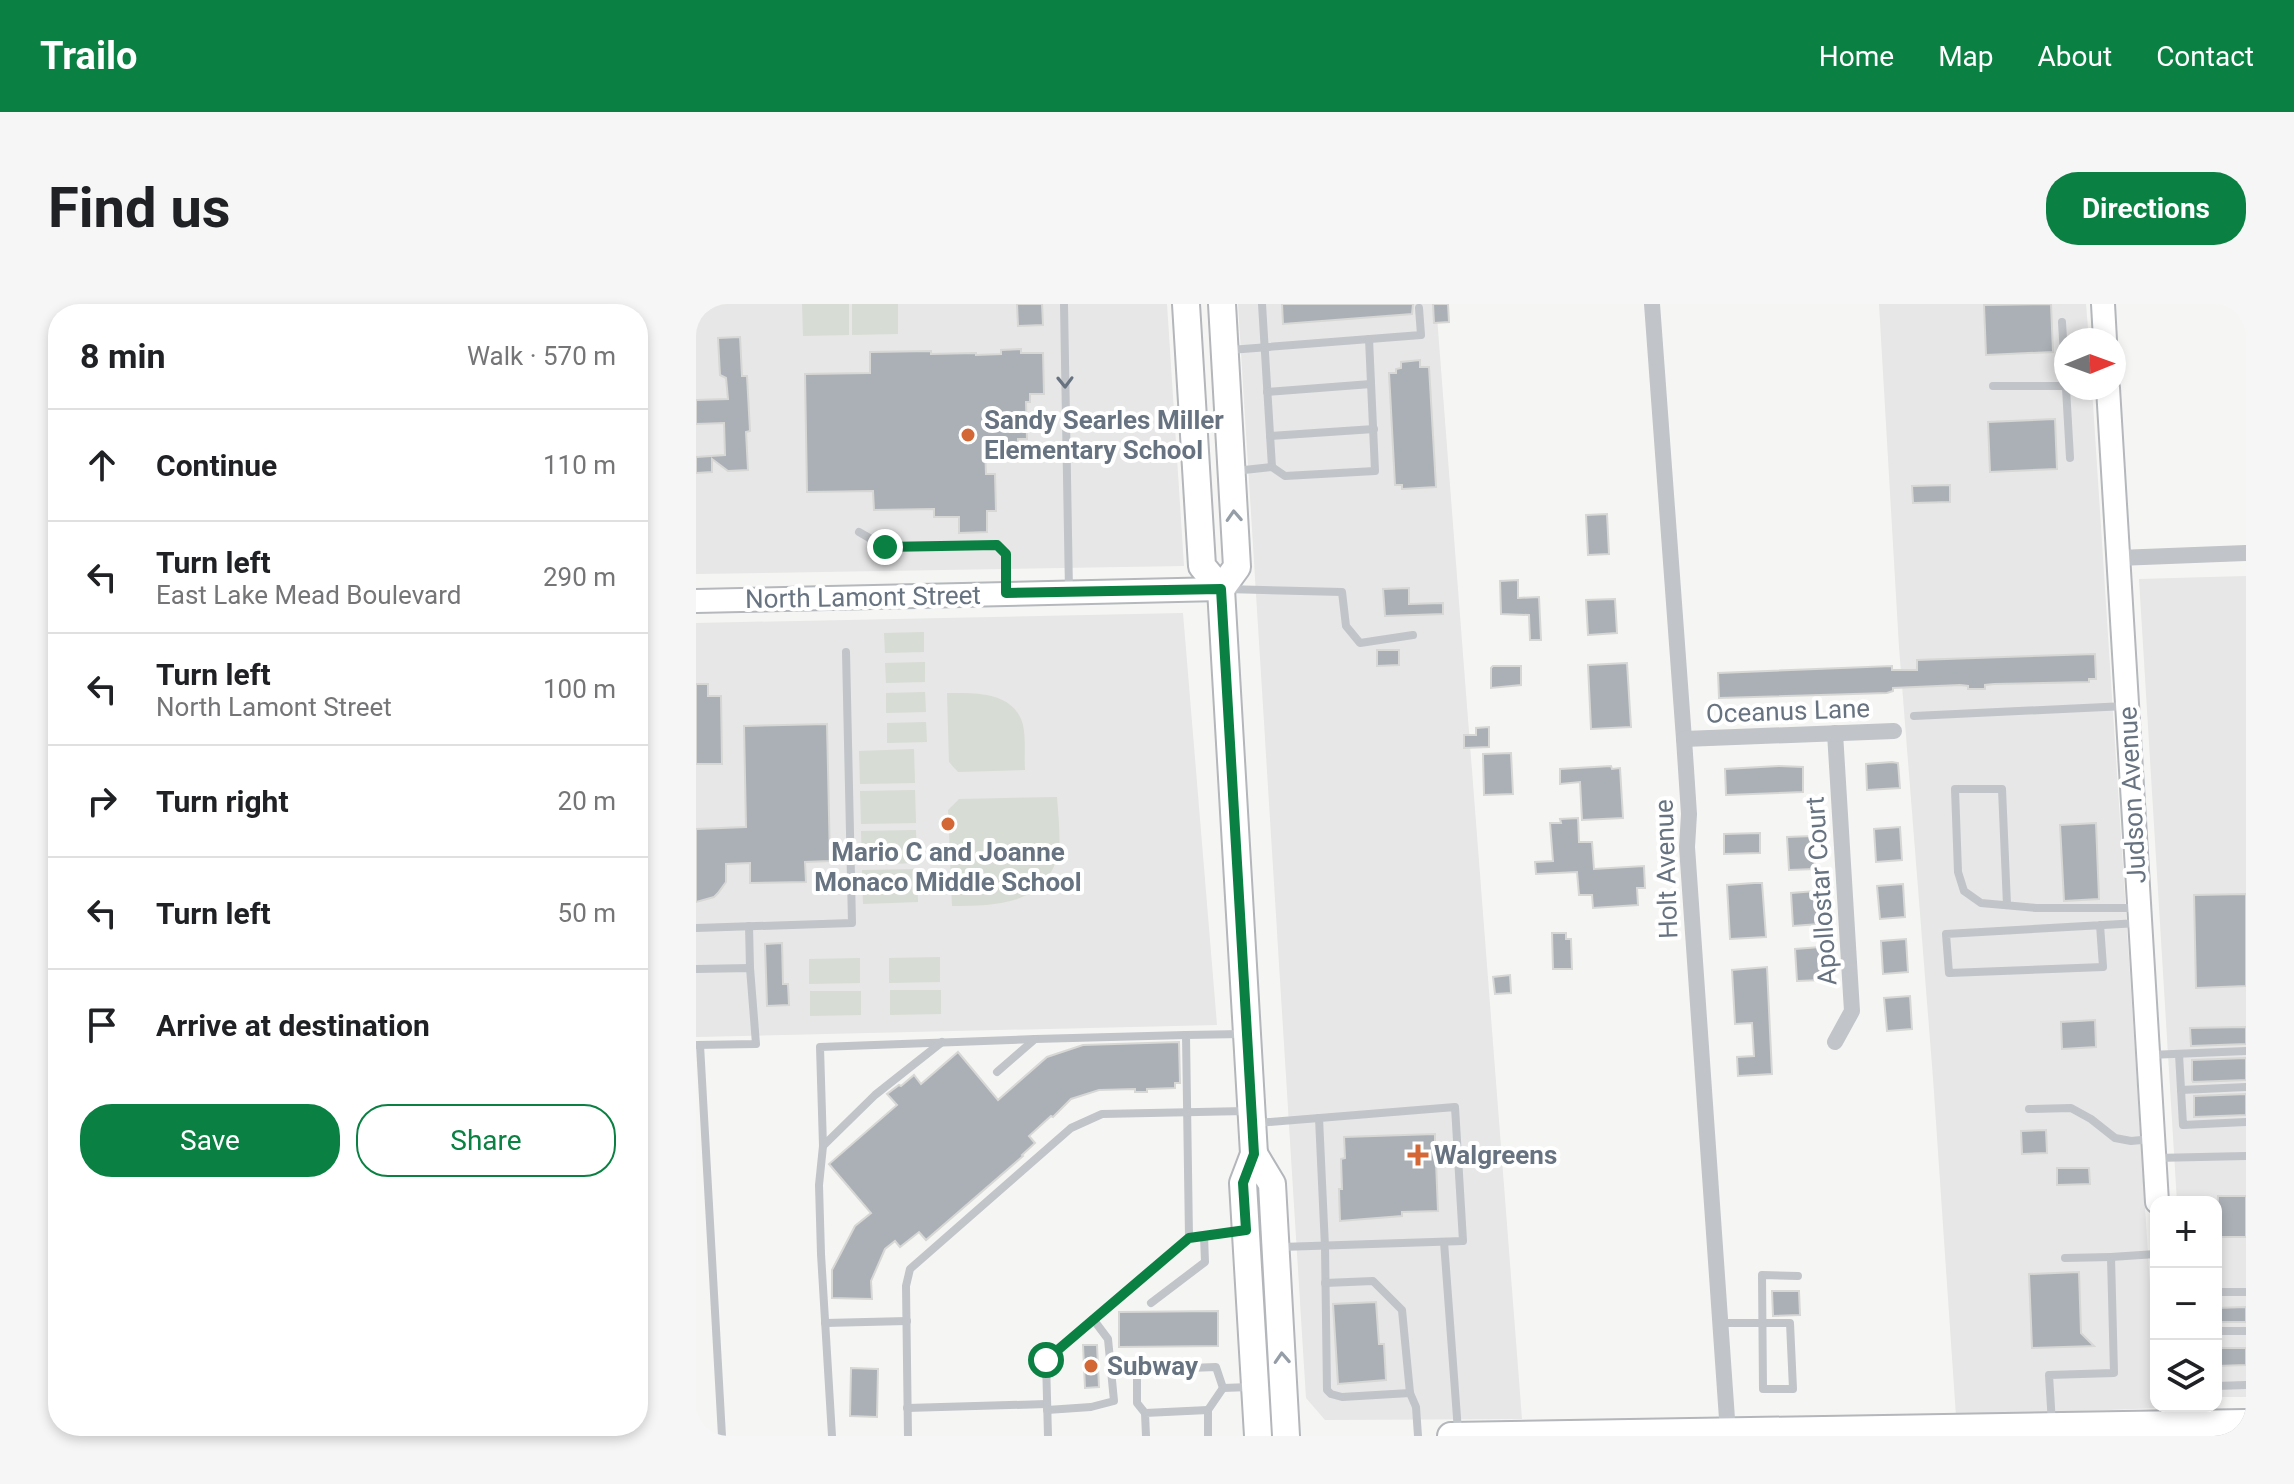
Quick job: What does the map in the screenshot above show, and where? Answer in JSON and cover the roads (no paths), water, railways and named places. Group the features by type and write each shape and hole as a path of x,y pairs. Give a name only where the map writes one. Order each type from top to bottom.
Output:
{"main road":[{"path":"1186,304 1202,566 1221,589 1254,1154 1243,1183 1258,1436"},
{"path":"1203,304 1209,391 1229,430"},
{"path":"1221,589 1237,567 1222,304"},
{"path":"1254,1154 1272,1184 1286,1436"},
{"path":"1451,1436 2246,1423"}],"street":[{"name":"Holt Avenue","path":"1652,304 1684,739 1689,814 1687,847 1728,1433"},
{"path":"2103,304 2104,328"},
{"name":"Judson Avenue","path":"2109,400 2157,1196"},
{"path":"2118,558 2246,553"},
{"name":"North Lamont Street","path":"696,601 1221,589"},
{"name":"Oceanus Lane","path":"1684,739 1894,731"},
{"name":"Apollostar Court","path":"1835,733 1852,1011 1835,1042"}],"lane":[{"path":"1064,304 1069,592"},
{"path":"1262,304 1272,467"},
{"path":"1225,350 1421,335 1419,308"},
{"path":"2062,322 2062,328"},
{"path":"1232,471 1272,467 1285,476 1375,471 1369,339"},
{"path":"1267,392 1371,384"},
{"path":"1993,386 2054,387"},
{"path":"2067,400 2070,458"},
{"path":"1270,436 1374,429"},
{"path":"859,532 885,547 997,545 1006,554 1006,593"},
{"path":"1221,589 1342,592 1346,626 1360,643 1413,635"},
{"path":"696,928 852,923 846,652"},
{"path":"1914,716 2127,706"},
{"path":"2007,905 2002,789 1955,789 1958,872 1964,891 1981,903 2036,908 2140,915"},
{"path":"2100,925 2103,967 1949,973 1946,934 2100,925 2140,915"},
{"path":"722,1436 698,1045 756,1044 749,926"},
{"path":"696,969 750,968"},
{"path":"832,1436 819,1185 823,1146 820,1047 1247,1033"},
{"path":"1186,1035 1189,1238"},
{"path":"997,1072 1035,1039"},
{"path":"823,1146 875,1095 942,1042"},
{"path":"2148,1055 2246,1051"},
{"path":"2179,1054 2183,1125 2246,1122"},
{"path":"2181,1090 2246,1087"},
{"path":"908,1436 906,1286 910,1269 1071,1128 1102,1114 1189,1112 1319,1118 1455,1107 1463,1241 1276,1247"},
{"path":"2029,1109 2071,1108 2115,1138 2154,1148 2246,1156"},
{"path":"1319,1118 1327,1390 1342,1397 1410,1393"},
{"path":"1048,1436 1046,1360 1189,1238 1246,1230"},
{"path":"1151,1303 1205,1262 1204,1236"},
{"path":"1444,1242 1458,1436"},
{"path":"2065,1258 2150,1254"},
{"path":"2052,1426 2049,1375 2114,1373 2111,1257"},
{"path":"1721,1323 1762,1323 1790,1323 1793,1389 1763,1389 1762,1323 1762,1275 1798,1276"},
{"path":"1325,1283 1373,1281 1402,1310 1410,1393 1416,1407 1418,1436"},
{"path":"2222,1292 2246,1292"},
{"path":"907,1408 1091,1407 1114,1401 1108,1339 1093,1319"},
{"path":"825,1323 907,1321"},
{"path":"2222,1331 2246,1331"},
{"path":"1146,1436 1145,1413 1137,1403 1137,1370 1216,1367 1223,1388"},
{"path":"2222,1386 2246,1385"},
{"path":"1223,1388 1255,1386"},
{"path":"1208,1436 1208,1410 1223,1388"},
{"path":"1145,1413 1208,1410"}],"place":[{"name":"Sandy Searles Miller Elementary School","path":"968,435"},
{"name":"Mario C and Joanne Monaco Middle School","path":"948,824"},
{"name":"Walgreens","path":"1418,1155"},
{"name":"Subway","path":"1091,1366"}]}
